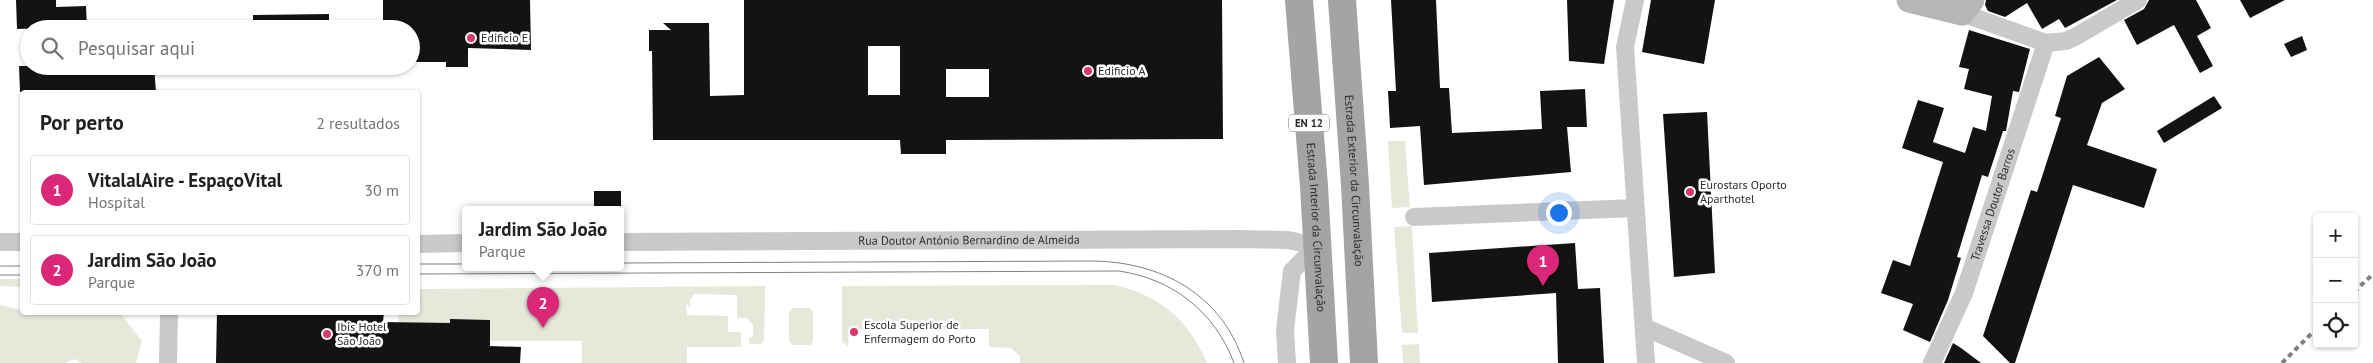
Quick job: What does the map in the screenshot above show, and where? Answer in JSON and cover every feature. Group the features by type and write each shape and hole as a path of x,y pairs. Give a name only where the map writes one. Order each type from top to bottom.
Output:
{"main road":[{"name":"Estrada Interior da Circunvalação","path":"1299,0 1318,246 1324,363"},
{"name":"Estrada Exterior da Circunvalação","path":"1342,0 1355,185 1364,363"},
{"path":"1318,246 1340,267 1346,282 1351,363"}],"street":[{"path":"1635,0 1625,47 1646,363"},
{"path":"1908,0 1967,6 2046,43 2066,41 2138,0"},
{"name":"Travessa Doutor Barros","path":"1932,363 1964,293 2046,43"},
{"path":"1414,217 1635,208"},
{"name":"Rua Doutor António Bernardino de Almeida","path":"624,242 1242,239 1288,240 1318,246"},
{"path":"0,242 20,242"},
{"path":"420,244 462,243"},
{"path":"1287,363 1285,330 1292,271 1318,246"},
{"path":"168,363 169,315"},
{"path":"1644,327 1726,363"}],"shaded area":[{"path":"1388,141 1405,141 1410,207 1392,208"},
{"path":"1412,226 1418,333 1402,333 1394,227"},
{"path":"0,279 20,279 20,287 0,286"},
{"path":"1115,285 1146,296 1171,312 1192,334 1207,363 1020,363 1020,356 1011,348 989,347 989,329 849,330 848,346 842,342 842,286"},
{"path":"765,286 764,341 761,344 749,344 749,338 753,336 753,325 747,318 737,318 737,295 694,294 690,300 690,308 686,304 687,315 728,316 728,332 741,332 741,347 687,347 687,363 582,363 582,341 400,341 398,315 420,315 420,289"},
{"path":"0,305 20,310 20,315 122,315 142,341 136,363 82,363 75,359 65,363 0,363"},
{"path":"793,308 810,308 813,312 813,342 810,345 792,345 789,341 789,312"},
{"path":"1419,344 1420,363 1403,363 1402,345"}],"building":[{"path":"16,0 56,0 56,7 86,6 87,20 20,20 20,29 17,29"},
{"name":"Edificio E","path":"383,0 530,0 531,50 468,48 468,67 446,67 446,62 420,62 420,20 383,20"},
{"name":"Edificio A","path":"744,0 1222,0 1223,139 946,140 946,154 901,154 900,140 653,140 652,51 649,51 649,30 671,30 663,23 709,23 710,96 744,95","holes":["868,46 900,46 900,95 868,95","946,69 989,69 989,97 946,97"]},
{"path":"1391,0 1436,0 1440,88 1449,88 1452,133 1542,129 1540,91 1585,89 1587,127 1567,127 1571,172 1424,185 1420,126 1390,128 1388,91 1396,91"},
{"path":"1567,0 1614,0 1604,64 1569,61"},
{"path":"1651,0 1715,0 1704,64 1642,52"},
{"path":"1986,0 2117,0 2065,28 2059,19 2042,29 2027,3 2005,17 1988,11 1985,5"},
{"path":"2149,0 2196,0 2211,28 2197,36 2213,66 2200,73 2174,25 2137,45 2124,20 2144,9"},
{"path":"2240,0 2285,0 2250,18"},
{"path":"329,14 329,20 253,20 253,15"},
{"path":"1969,30 2030,49 2019,92 2013,91 2006,131 2003,131 1988,177 1982,175 1957,257 1961,258 1948,300 1930,342 1903,330 1913,304 1881,293 1893,260 1910,266 1943,162 1902,148 1918,100 1944,108 1933,142 1965,153 1973,127 1986,131 1992,96 1964,89 1969,69 1959,67"},
{"path":"2302,36 2307,50 2291,57 2284,44"},
{"path":"2099,57 2125,89 2102,103 2087,145 2157,169 2144,208 2073,185 2015,363 2010,363 1983,336 2031,190 2037,192 2061,118 2055,116 2067,76"},
{"path":"19,66 20,75 155,75 156,90 20,90 20,92"},
{"path":"2214,96 2222,108 2164,143 2157,131"},
{"name":"Eurostars Oporto Aparthotel","path":"1707,112 1715,273 1674,277 1663,114"},
{"path":"594,191 621,191 621,206 594,206"},
{"path":"1575,243 1578,289 1600,288 1604,363 1558,363 1556,293 1432,302 1429,253"},
{"path":"217,315 384,315 383,322 450,323 450,319 490,320 490,346 521,347 520,363 216,363"},
{"path":"1953,343 1961,348 1981,363 1944,363"}],"tram line":[{"path":"624,263 1093,261 1118,263 1142,268 1186,286 1221,318 1234,339 1244,363"},
{"path":"420,264 462,264"},
{"path":"0,266 20,266"},
{"path":"420,274 1119,271 1139,275 1157,282 1174,290 1190,301 1216,328 1234,363"},
{"path":"0,275 20,275"}],"railway":[{"path":"2358,288 2373,274"},
{"path":"2282,363 2313,332"}],"place":[{"name":"Edificio E","path":"471,38"},
{"name":"Edificio A","path":"1088,71"},
{"name":"Eurostars Oporto Aparthotel","path":"1690,192"},
{"name":"VitalalAire - EspaçoVital","path":"1543,286"},
{"name":"Jardim São João","path":"543,328"},
{"name":"Escola Superior de Enfermagem do Porto","path":"854,332"},
{"name":"Ibis Hotel São João","path":"327,334"}]}
